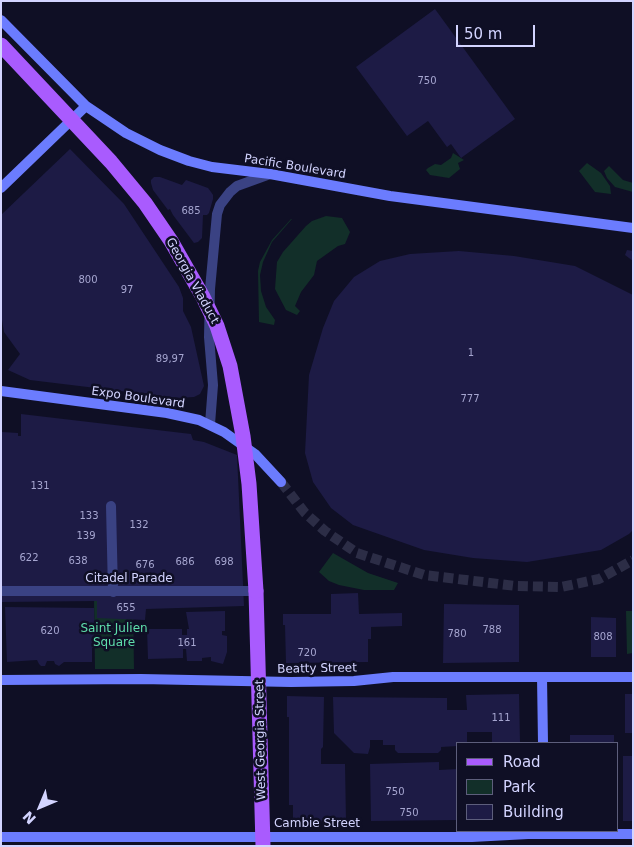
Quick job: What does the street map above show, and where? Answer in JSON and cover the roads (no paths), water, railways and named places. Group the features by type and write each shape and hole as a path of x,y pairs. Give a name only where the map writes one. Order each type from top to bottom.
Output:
{"main road":[{"name":"Pacific Boulevard","path":"1,20 86,106 132,136 160,150 189,161 212,167 270,174 382,195 633,228"},
{"name":"Georgia Viaduct","path":"1,45 110,162 145,203 172,241 217,326 230,366 243,436 249,484 249,591 258,635"},
{"path":"1,188 86,106"},
{"name":"Expo Boulevard","path":"1,391 176,415 210,424 254,454 281,482"},
{"name":"West Georgia Street","path":"258,635 263,841"},
{"name":"Beatty Street","path":"1,680 141,679 260,682 354,681 393,677 633,677"},
{"path":"542,677 543,742"},
{"path":"543,833 543,846"},
{"name":"Cambie Street","path":"1,837 263,841 472,837 543,833 633,834"}],"street":[{"path":"210,424 213,385 209,337 216,214 226,196 237,186 270,174"},
{"path":"111,506 113,592"},
{"name":"Citadel Parade","path":"1,591 249,591"}],"tunnel":[{"path":"281,482 305,513 325,531 357,553 424,575 516,586 561,587 599,579 633,560"}],"park label":[{"name":"Saint Julien Square","path":"114,636"}]}
